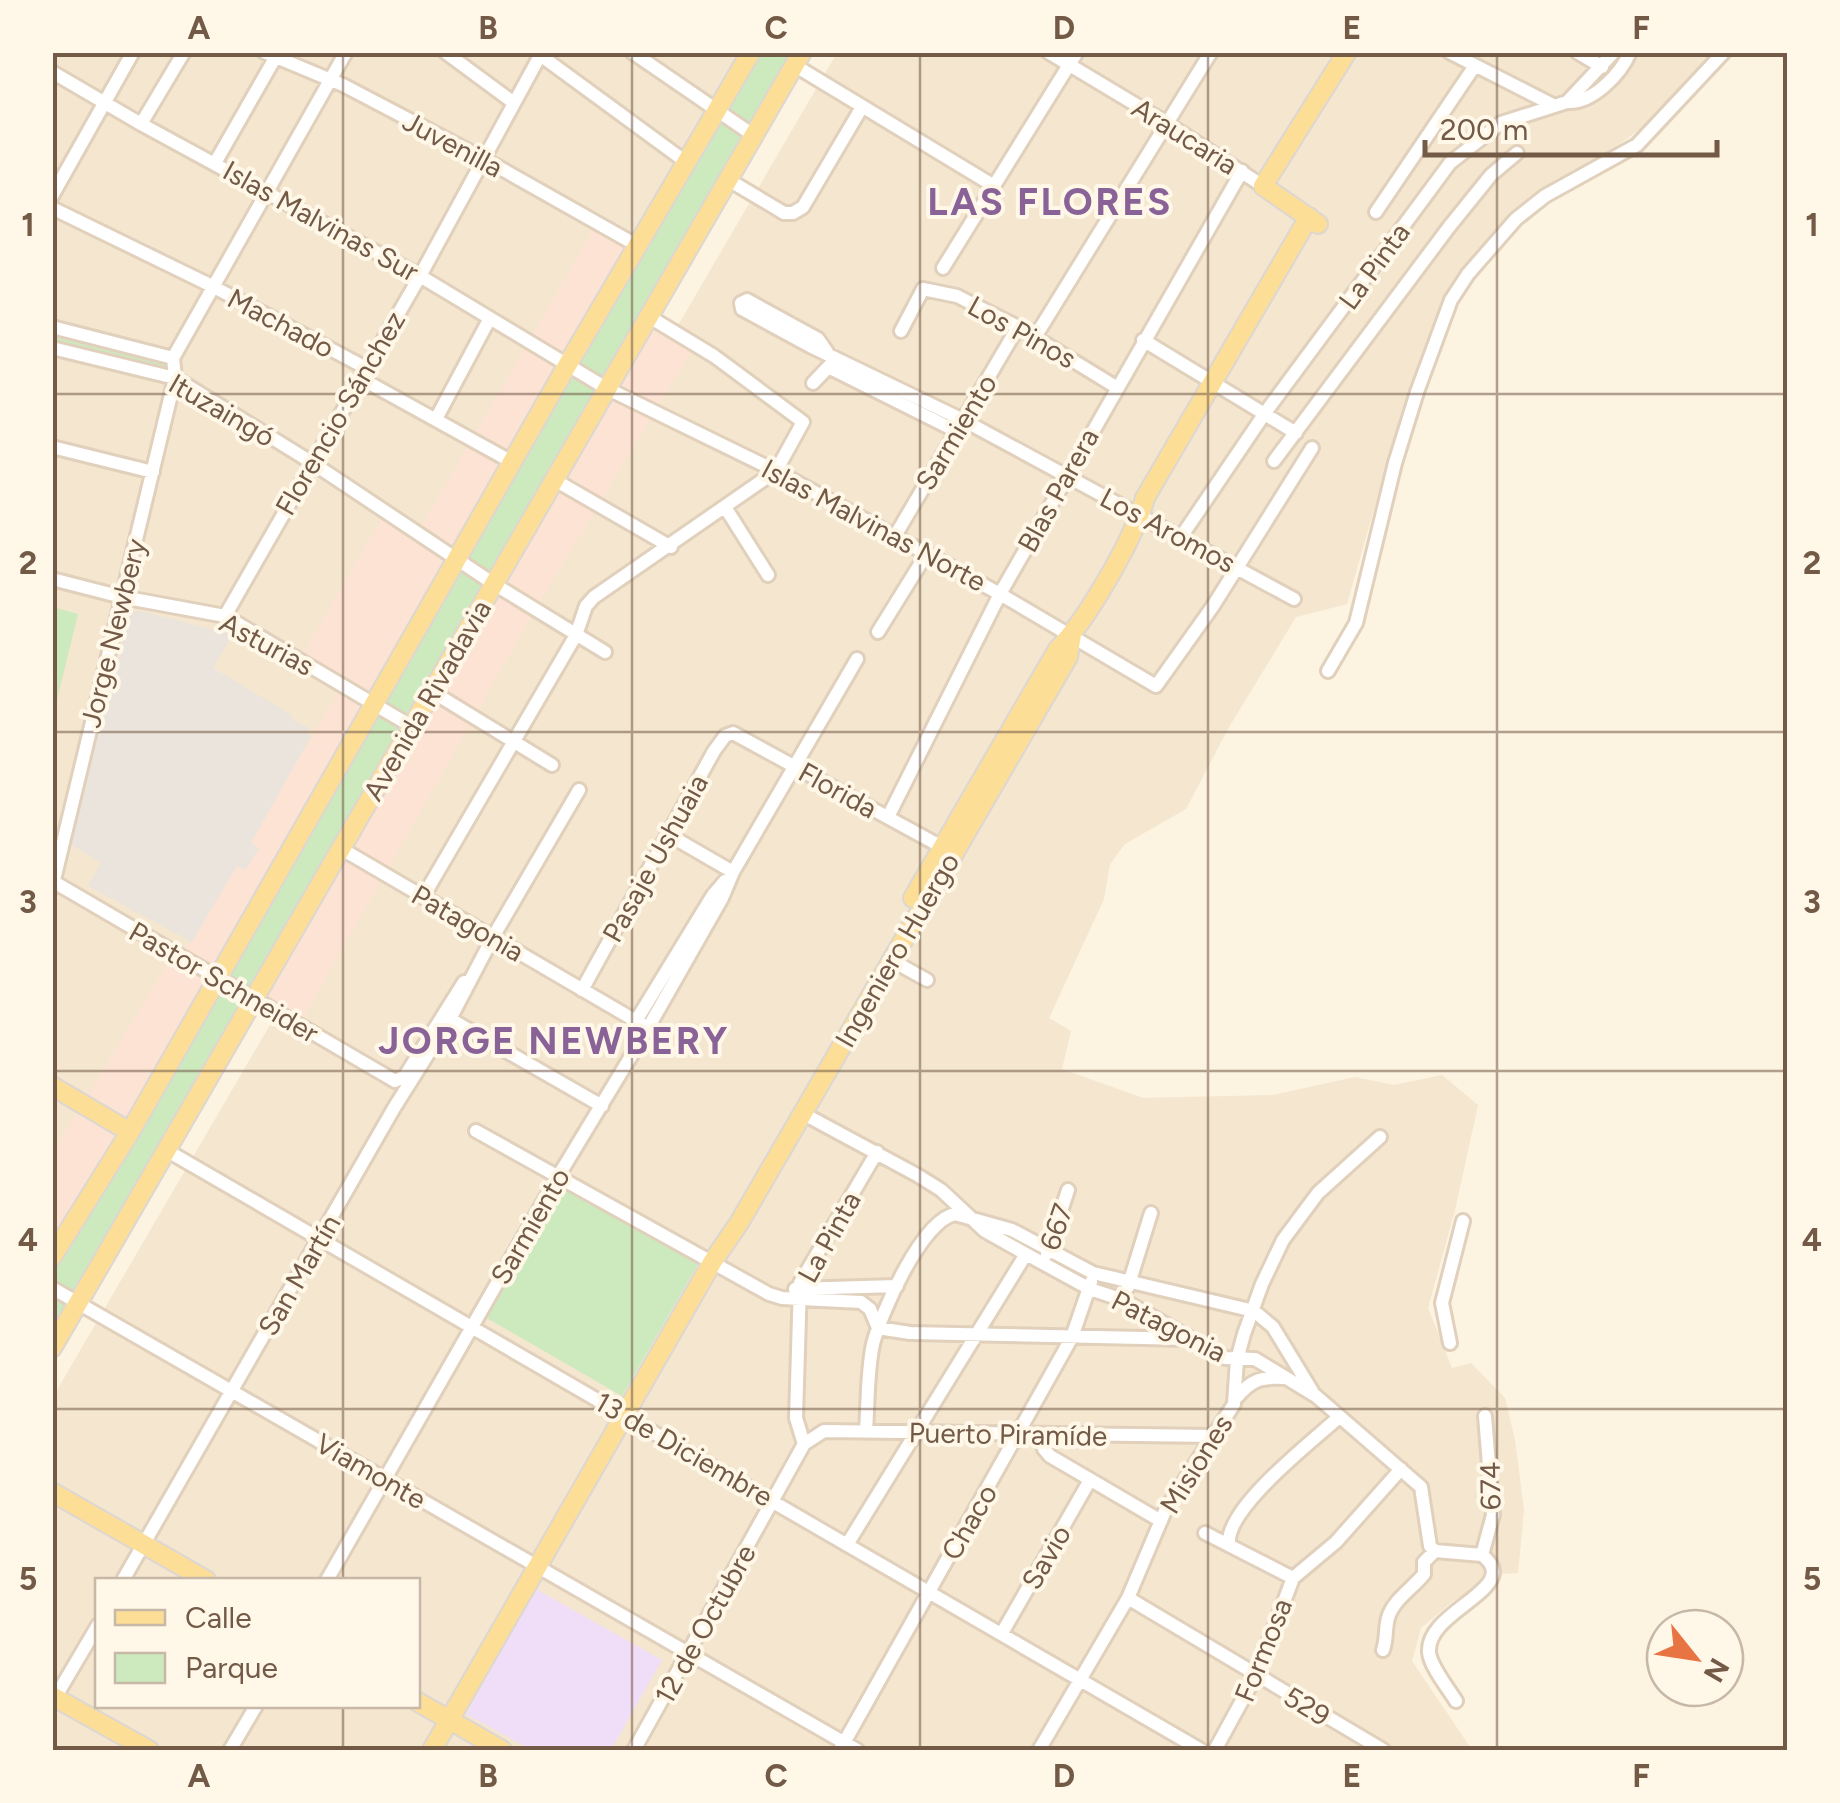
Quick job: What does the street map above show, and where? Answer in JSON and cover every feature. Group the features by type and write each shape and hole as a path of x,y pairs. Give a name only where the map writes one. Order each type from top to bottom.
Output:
{"main road":[{"path":"1268,189 1347,52"},
{"path":"1268,189 1360,52"},
{"name":"Avenida Rivadavia","path":"52,1256 130,1132 746,54"},
{"name":"Avenida Rivadavia","path":"52,1348 798,59"},
{"name":"Araucaria","path":"1268,189 1314,220"},
{"name":"Ingeniero Huergo","path":"713,1262 728,1220 942,847 1058,648 1072,635 1141,516 1153,503 1217,383 1314,220"},
{"name":"Ingeniero Huergo","path":"432,1750 1068,657 1072,635"},
{"path":"52,1086 130,1132"},
{"path":"52,1492 202,1578"},
{"path":"54,1699 149,1750"},
{"path":"420,1703 502,1750"}],"street":[{"path":"52,196 133,52"},
{"path":"142,124 184,52"},
{"path":"52,327 173,358 346,52"},
{"path":"445,52 514,103"},
{"path":"632,52 753,134"},
{"name":"Araucaria","path":"1048,52 1073,59 1268,189"},
{"path":"1035,337 1211,52"},
{"path":"1449,52 1474,67 1561,104 1586,100 1623,67 1630,52"},
{"path":"1577,52 1602,67"},
{"name":"La Pinta","path":"1181,536 1265,414 1450,163 1500,123 1561,104 1614,52"},
{"path":"1328,671 1356,623 1395,463 1416,392 1451,300 1468,274 1516,219 1545,196 1636,146 1724,52"},
{"path":"541,54 686,162"},
{"name":"Florencio Sánchez","path":"225,616 420,276 541,54"},
{"path":"215,163 269,55"},
{"name":"Juvenilla","path":"269,55 330,81 484,160 638,246"},
{"path":"798,59 862,107 994,186"},
{"path":"943,268 1073,59"},
{"name":"La Pinta","path":"1376,212 1474,67"},
{"name":"Islas Malvinas Sur","path":"52,72 420,276 586,376"},
{"path":"727,179 784,212 793,213 803,207 862,107"},
{"path":"1274,461 1449,227 1491,175 1517,153"},
{"name":"Blas Parera","path":"888,817 1000,594 1242,171"},
{"name":"Machado","path":"52,208 212,286 512,462"},
{"name":"Los Pinos","path":"901,331 923,289 957,296 1035,337 1116,387"},
{"name":"Los Aromos","path":"831,359 818,339 746,300 741,303 742,308 831,359 1066,475 1294,599"},
{"path":"424,897 576,635 586,606 776,471 803,422 714,356 648,316"},
{"path":"436,419 490,318"},
{"name":"Sarmiento","path":"895,536 1018,328"},
{"path":"1143,340 1296,433"},
{"name":"Ituzaingó","path":"52,348 175,378 311,462 494,584"},
{"name":"Jorge Newbery","path":"53,885 175,378 173,358"},
{"path":"813,383 831,359"},
{"name":"Islas Malvinas Norte","path":"586,376 928,553 1156,686 1213,606 1236,566"},
{"path":"52,447 152,472"},
{"path":"1236,566 1312,448"},
{"path":"553,478 671,546"},
{"path":"725,507 768,575"},
{"path":"878,632 928,553"},
{"name":"Asturias","path":"52,579 225,616 410,726"},
{"path":"494,584 604,652"},
{"name":"Sarmiento","path":"328,1578 602,1106 713,895 733,872 857,659"},
{"path":"431,691 552,765"},
{"name":"Florida","path":"733,732 942,847"},
{"name":"Pasaje Ushuaia","path":"582,990 714,751 733,732"},
{"name":"San Martín","path":"124,1578 579,790"},
{"path":"669,834 733,872"},
{"name":"Patagonia","path":"340,848 642,1024"},
{"name":"Pastor Schneider","path":"53,885 395,1080"},
{"path":"891,960 927,980"},
{"name":"San Martín","path":"395,1080 405,1076 455,990 474,970"},
{"path":"450,1018 602,1106"},
{"name":"Patagonia","path":"802,1113 941,1190 985,1231 1044,1264 1090,1289 1123,1300 1225,1358 1255,1359 1314,1394 1421,1487 1430,1546 1435,1551"},
{"path":"476,1131 776,1296 897,1286"},
{"name":"Misiones","path":"1039,1750 1128,1598 1160,1520 1236,1399 1236,1360 1262,1284 1296,1221 1318,1193 1380,1137"},
{"name":"13 de Diciembre","path":"166,1150 1201,1750"},
{"name":"La Pinta","path":"804,1444 796,1418 799,1294 877,1152"},
{"name":"667","path":"1044,1264 1068,1190"},
{"path":"1123,1300 1151,1213"},
{"path":"866,1431 872,1348 878,1328 929,1232 948,1216 968,1216 1012,1230 1094,1273 1254,1310 1273,1327 1314,1394"},
{"path":"1450,1343 1442,1303 1463,1222"},
{"path":"848,1543 1026,1254"},
{"name":"Chaco","path":"842,1747 1072,1338 1094,1273"},
{"name":"Viamonte","path":"52,1288 688,1654 842,1747"},
{"path":"799,1294 861,1302 870,1309 878,1328"},
{"path":"878,1328 910,1333 1192,1338"},
{"path":"1236,1399 1248,1383 1262,1377 1292,1380"},
{"name":"674","path":"1482,1555 1493,1515 1485,1416"},
{"path":"1229,1544 1231,1528 1255,1495 1338,1417"},
{"name":"Puerto Piramíde","path":"804,1444 824,1431 1215,1436"},
{"path":"1041,1436 1050,1456 1160,1520"},
{"name":"12 de Octubre","path":"634,1750 804,1444"},
{"name":"Formosa","path":"1215,1750 1256,1676 1293,1578 1336,1542 1400,1469"},
{"name":"Savio","path":"1002,1633 1090,1480"},
{"path":"1206,1533 1293,1578"},
{"path":"1383,1650 1388,1635 1387,1619 1399,1598 1424,1574 1424,1562 1435,1551 1482,1555 1489,1560 1494,1579 1446,1617 1431,1642 1429,1654 1456,1701"},
{"name":"529","path":"1128,1598 1383,1750"},
{"path":"54,1699 95,1630"},
{"path":"230,1750 255,1708"},
{"path":"842,1747 858,1750"}],"shaded area":[{"path":"53,53 739,53 368,689 53,1243"},
{"path":"837,53 1716,53 1659,115 1587,168 1539,194 1480,247 1430,331 1404,404 1347,604 1296,617 1229,727 1186,809 1125,844 1110,864 1104,899 1049,1018 1071,1031 1062,1069 1143,1098 1273,1095 1355,1077 1394,1085 1442,1075 1478,1105 1428,1308 1452,1368 1471,1363 1505,1398 1524,1510 1518,1573 1483,1575 1483,1584 1453,1601 1421,1628 1412,1661 1472,1750 53,1750 53,1397"},
{"path":"597,223 638,246 648,316 696,344 535,610 299,1026 217,980 53,1257 53,1152 174,953 192,942 342,685 299,660 386,511 418,532"},
{"path":"137,610 226,633 231,637 213,668 292,715 291,719 309,728 306,733 311,736 251,843 259,848 246,870 237,866 192,942 88,886 101,863 70,844 130,614"},
{"path":"536,1589 662,1660 611,1750 532,1750 466,1714"}],"green space":[{"path":"751,53 802,53 53,1348 53,1257"},
{"path":"53,327 173,358 175,378 53,348"},
{"path":"52,607 78,614 53,716"},
{"path":"561,1185 698,1264 622,1396 485,1317"}],"district":[{"name":"LAS FLORES","path":"1050,202"},
{"name":"JORGE NEWBERY","path":"554,1041"}]}
